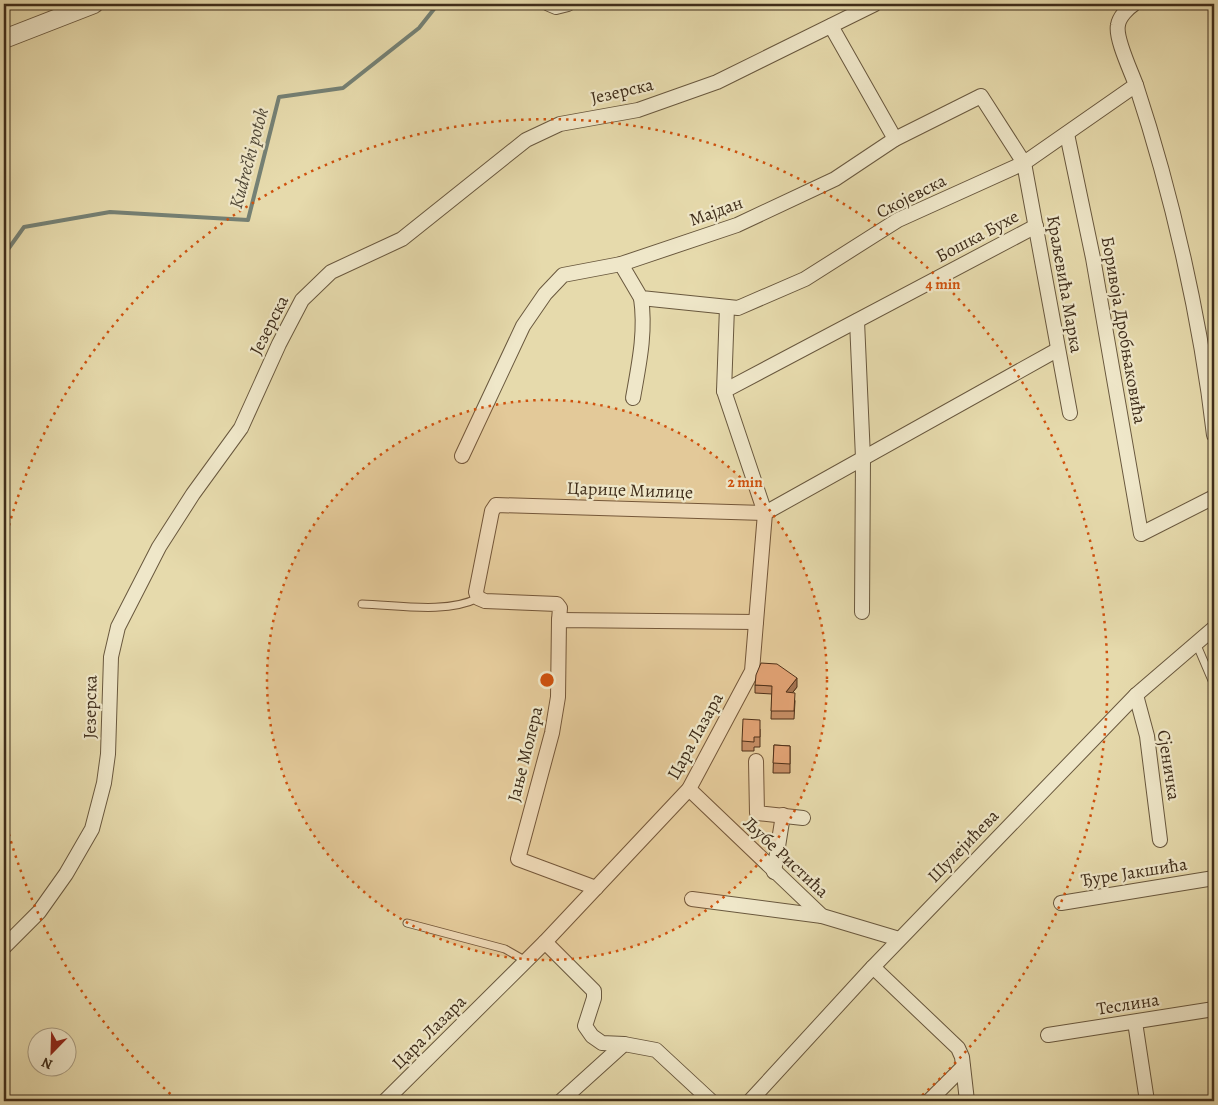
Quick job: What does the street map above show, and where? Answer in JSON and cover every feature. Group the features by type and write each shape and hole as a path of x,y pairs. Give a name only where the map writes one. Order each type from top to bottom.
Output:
{"street":[{"path":"4,39 94,4"},
{"path":"548,4 556,7 568,4"},
{"name":"Језерска","path":"4,947 39,912 66,874 92,829 100,799 108,754 111,657 118,627 159,547 193,494 241,428 279,344 302,300 331,272 402,239 526,140 560,124 638,110 718,82 875,4"},
{"path":"1134,4 1122,16 1118,25 1119,36 1136,85 1164,179 1208,383 1214,435"},
{"path":"831,26 895,139"},
{"name":"Скојевска","path":"641,298 738,308 805,279 898,220 1024,163 1136,85"},
{"name":"Мајдан","path":"463,454 523,326 545,294 563,275 621,264 737,225 835,179 895,139 981,96 1024,163"},
{"name":"Боривоја Дробњаковића","path":"1067,134 1093,258 1141,534 1214,497"},
{"name":"Краљевића Марка","path":"1024,163 1070,413"},
{"name":"Бошка Бухе","path":"724,392 1036,226"},
{"path":"621,264 641,298 644,321 642,347 633,398"},
{"name":"Цара Лазара","path":"385,1101 545,942 688,790 752,671 765,513 724,392 727,307"},
{"path":"857,321 863,458 862,612"},
{"path":"765,513 1057,350"},
{"name":"Царице Милице","path":"478,598 476,592 492,510 496,505 765,513"},
{"path":"478,598 485,601 557,604 560,608 559,620 756,622"},
{"name":"Јање Молера","path":"559,620 558,697 552,733 518,859 596,888"},
{"name":"Шулејићева","path":"754,1099 872,967 1136,695 1214,628"},
{"name":"Сјеничка","path":"1136,695 1148,744 1160,840"},
{"path":"756,761 757,813 803,818"},
{"name":"Љубе Ристића","path":"688,790 822,916 900,939"},
{"path":"774,872 783,815"},
{"name":"Ђуре Јакшића","path":"1060,904 1214,878"},
{"path":"692,899 822,916"},
{"path":"545,942 594,991 594,998 585,1026 592,1036 602,1043 624,1044 656,1050 711,1101"},
{"path":"872,967 958,1048 963,1067 967,1101"},
{"name":"Теслина","path":"1048,1035 1214,1010"},
{"path":"1135,1022 1147,1101"},
{"path":"561,1101 624,1044"},
{"path":"930,1101 963,1067"}],"lane":[{"path":"362,604 447,607 466,604 478,598"},
{"path":"1196,642 1214,685"},
{"path":"407,923 505,949 526,961"}],"building":[{"path":"761,663 777,664 797,678 786,692 795,693 794,711 771,711 772,686 755,685 756,675"},
{"path":"743,719 760,720 760,737 754,737 754,742 742,741"},
{"path":"774,745 790,746 790,764 773,763"}],"waterway":[{"name":"Kudrečki potok","path":"4,255 24,227 110,212 248,220 279,97 343,88 419,28 438,4"}]}
